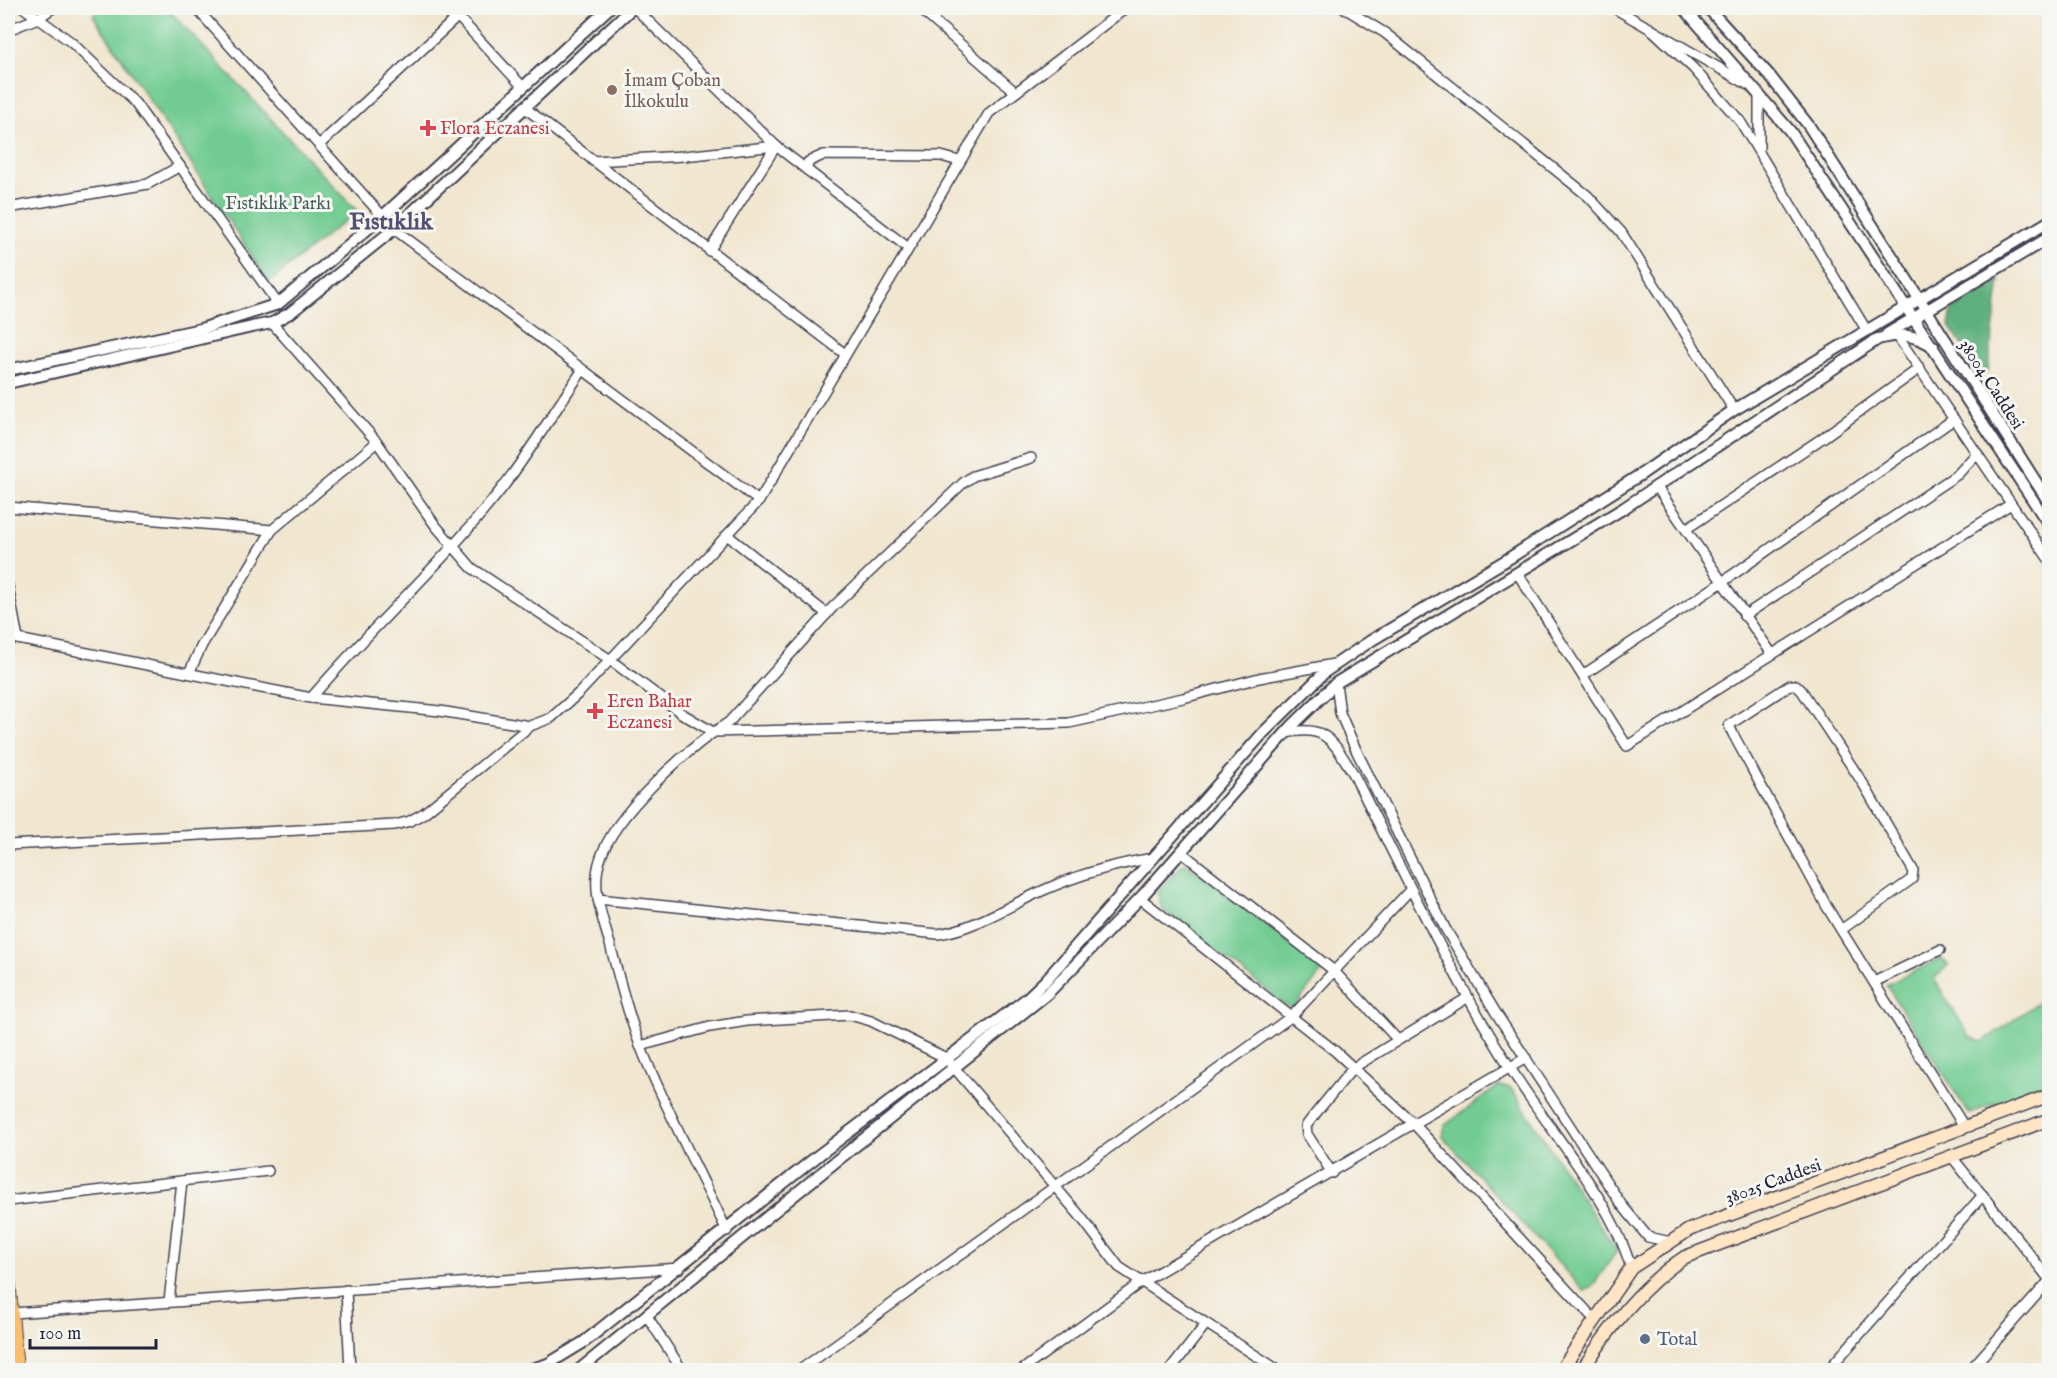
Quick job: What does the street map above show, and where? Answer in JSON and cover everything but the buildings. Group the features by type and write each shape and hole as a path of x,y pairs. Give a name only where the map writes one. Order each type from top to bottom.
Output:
{"main road":[{"name":"38025 Caddesi","path":"1561,1371 1594,1319 1631,1268 1689,1230 2049,1095"},
{"path":"1582,1371 1604,1337 1636,1298 1662,1272 1685,1257 2049,1119"},
{"path":"8,1279 16,1371"}],"street":[{"path":"24,8 71,42 135,103 278,304"},
{"path":"8,30 38,18 53,8"},
{"path":"196,8 394,229 759,501"},
{"path":"450,8 523,87"},
{"path":"319,145 467,8"},
{"path":"8,370 201,329 278,304 382,217 609,8"},
{"path":"8,383 272,323 290,314 394,229 634,8 776,146 907,247"},
{"path":"919,8 1014,91"},
{"path":"8,845 395,825 410,821 424,813 530,726 551,718 564,708 759,501 988,113 1126,8"},
{"path":"1344,8 1385,33 1588,196 1621,232 1734,410"},
{"path":"1614,8 1757,91 1759,151"},
{"name":"38004 Caddesi","path":"1684,8 1790,131 2049,526"},
{"name":"38004 Caddesi","path":"1708,8 1790,101 2048,502"},
{"path":"1650,28 1693,68 1740,121 1867,331"},
{"path":"524,108 845,354"},
{"path":"593,161 684,156 776,146"},
{"path":"709,251 776,146"},
{"path":"807,170 808,162 822,155 942,156 959,161"},
{"path":"8,208 148,184 180,166"},
{"path":"529,1371 548,1364 584,1342 727,1231 820,1154 1026,999 1046,980 1263,733 1336,664 1508,559 1734,410 2049,221"},
{"path":"579,1371 1048,993 1140,898 1286,733 1336,682 1518,574 1878,339 2049,237"},
{"path":"272,323 377,442 452,547 472,568 609,659 681,713 713,732 1069,723 1183,698 1259,678 1336,664"},
{"path":"1878,339 1896,334 1930,342"},
{"path":"1896,334 2049,561"},
{"path":"1686,529 1821,439 1920,368"},
{"path":"311,698 354,648 452,547 500,490 582,371"},
{"path":"1583,675 1721,583 1954,419"},
{"path":"189,673 202,645 272,530 377,442"},
{"path":"1744,616 1958,474 1977,453"},
{"path":"727,1231 640,1046 628,1011 598,899 596,876 600,859 620,820 634,803 713,732 729,722 827,614 963,483 974,476 1031,458"},
{"path":"1656,486 1721,583 1773,654"},
{"path":"2036,505 2048,502"},
{"path":"1518,574 1627,746 2011,504"},
{"path":"8,507 272,530"},
{"path":"727,535 827,614"},
{"path":"8,586 13,638 311,698 440,711 530,726"},
{"path":"1336,682 1340,713 1352,741 1445,927 1601,1175 1643,1232 1653,1240 1671,1242"},
{"path":"1841,930 1912,879 1913,870 1864,785 1802,691 1790,685 1729,725 1841,930 1965,1128"},
{"path":"1286,733 1307,729 1322,732 1334,743 1353,773 1467,998 1510,1068 1597,1196 1631,1268"},
{"path":"1334,743 1343,732 1352,741"},
{"path":"1181,852 1333,970 1397,1039"},
{"path":"598,899 938,934 960,929 1046,889 1111,865 1154,858"},
{"path":"800,1371 1292,1016 1411,889"},
{"path":"1140,898 1292,1016 1414,1124 1594,1319"},
{"path":"1874,982 1940,950"},
{"path":"1332,1173 1311,1142 1306,1126 1353,1068 1467,998"},
{"path":"640,1046 710,1027 747,1021 850,1015 871,1022 946,1058 1119,1267 1140,1283 1278,1371"},
{"path":"1022,1371 1140,1283 1526,1058"},
{"path":"1952,1157 2049,1280 1970,1371"},
{"path":"8,1201 268,1171"},
{"path":"169,1302 182,1181"},
{"path":"1828,1371 1983,1195"},
{"path":"12,1313 680,1268"},
{"path":"346,1290 350,1371"},
{"path":"647,1316 682,1371"},
{"path":"1170,1371 1206,1324"}],"green space":[{"name":"Fıstıklık Parkı","path":"100,8 167,8 357,211 269,282 93,15"},
{"path":"2000,280 1988,370 1982,375 1949,326 1952,310"},
{"path":"1185,862 1323,970 1292,1010 1162,909 1157,892"},
{"path":"1941,958 1948,965 1934,979 1970,1037 1982,1042 2049,995 2049,1082 1969,1114 1886,985"},
{"path":"1498,1086 1510,1087 1617,1251 1591,1288 1584,1291 1442,1136 1444,1126"}],"place":[{"name":"İmam Çoban İlkokulu","path":"612,90"},
{"name":"Flora Eczanesi","path":"428,128"},
{"name":"Eren Bahar Eczanesi","path":"595,711"},
{"name":"Total","path":"1645,1339"}],"district":[{"name":"Fıstıklık","path":"391,221"}]}
